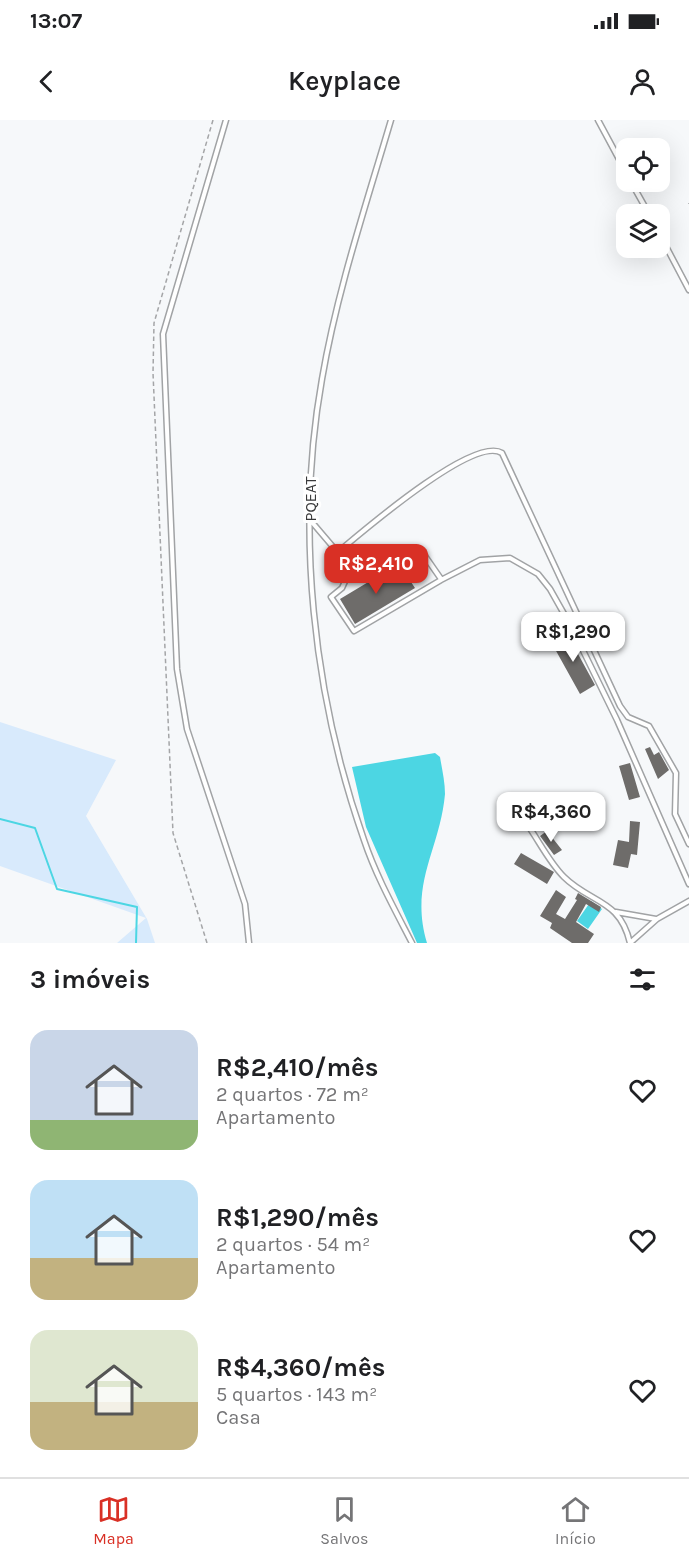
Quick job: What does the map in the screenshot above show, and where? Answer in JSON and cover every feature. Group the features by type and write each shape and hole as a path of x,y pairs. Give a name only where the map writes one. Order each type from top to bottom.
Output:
{"lane":[{"path":"226,120 163,334 177,669 187,729 245,904 249,943"},
{"name":"PQEAT","path":"391,120 340,294 322,379 311,459 310,556 320,653 340,759 370,857 412,943"},
{"path":"598,120 616,154"},
{"path":"670,254 689,290"},
{"path":"338,552 430,479 489,450 502,453 620,706 628,717 649,726 676,773 675,814 689,844"},
{"path":"310,520 351,568"},
{"path":"441,580 425,556 414,549 351,568 342,588 331,597 354,631 441,580 480,561 510,558 538,574 550,589 572,628 617,720 689,884"},
{"path":"527,824 563,876 615,912 624,922 630,943 657,919 689,901"},
{"path":"615,912 657,919"}],"shaded area":[{"path":"0,722 116,760 86,816 147,919 155,943 117,943 146,918 0,866"}],"water":[{"path":"435,753 440,757 445,794 438,832 423,884 422,922 427,943 417,943 366,827 352,767"},
{"path":"591,901 602,909 588,929 577,921"}],"building":[{"path":"390,569 394,575 403,570 415,588 355,624 340,599"},
{"path":"566,632 595,685 580,694 550,640"},
{"path":"650,747 654,755 659,752 669,770 658,779 645,749"},
{"path":"630,763 640,797 629,800 619,766"},
{"path":"630,821 640,822 637,855 631,854 628,868 613,865 618,840 629,842"},
{"path":"547,831 562,850 554,855 540,836"},
{"path":"521,853 554,872 547,884 514,864"},
{"path":"556,890 566,897 556,914 565,919 577,900 575,899 578,893 601,907 599,912 586,904 576,922 594,934 588,943 572,943 550,928 552,923 540,916"}],"waterway":[{"path":"0,819 35,828 57,889 137,907 136,943"}]}
